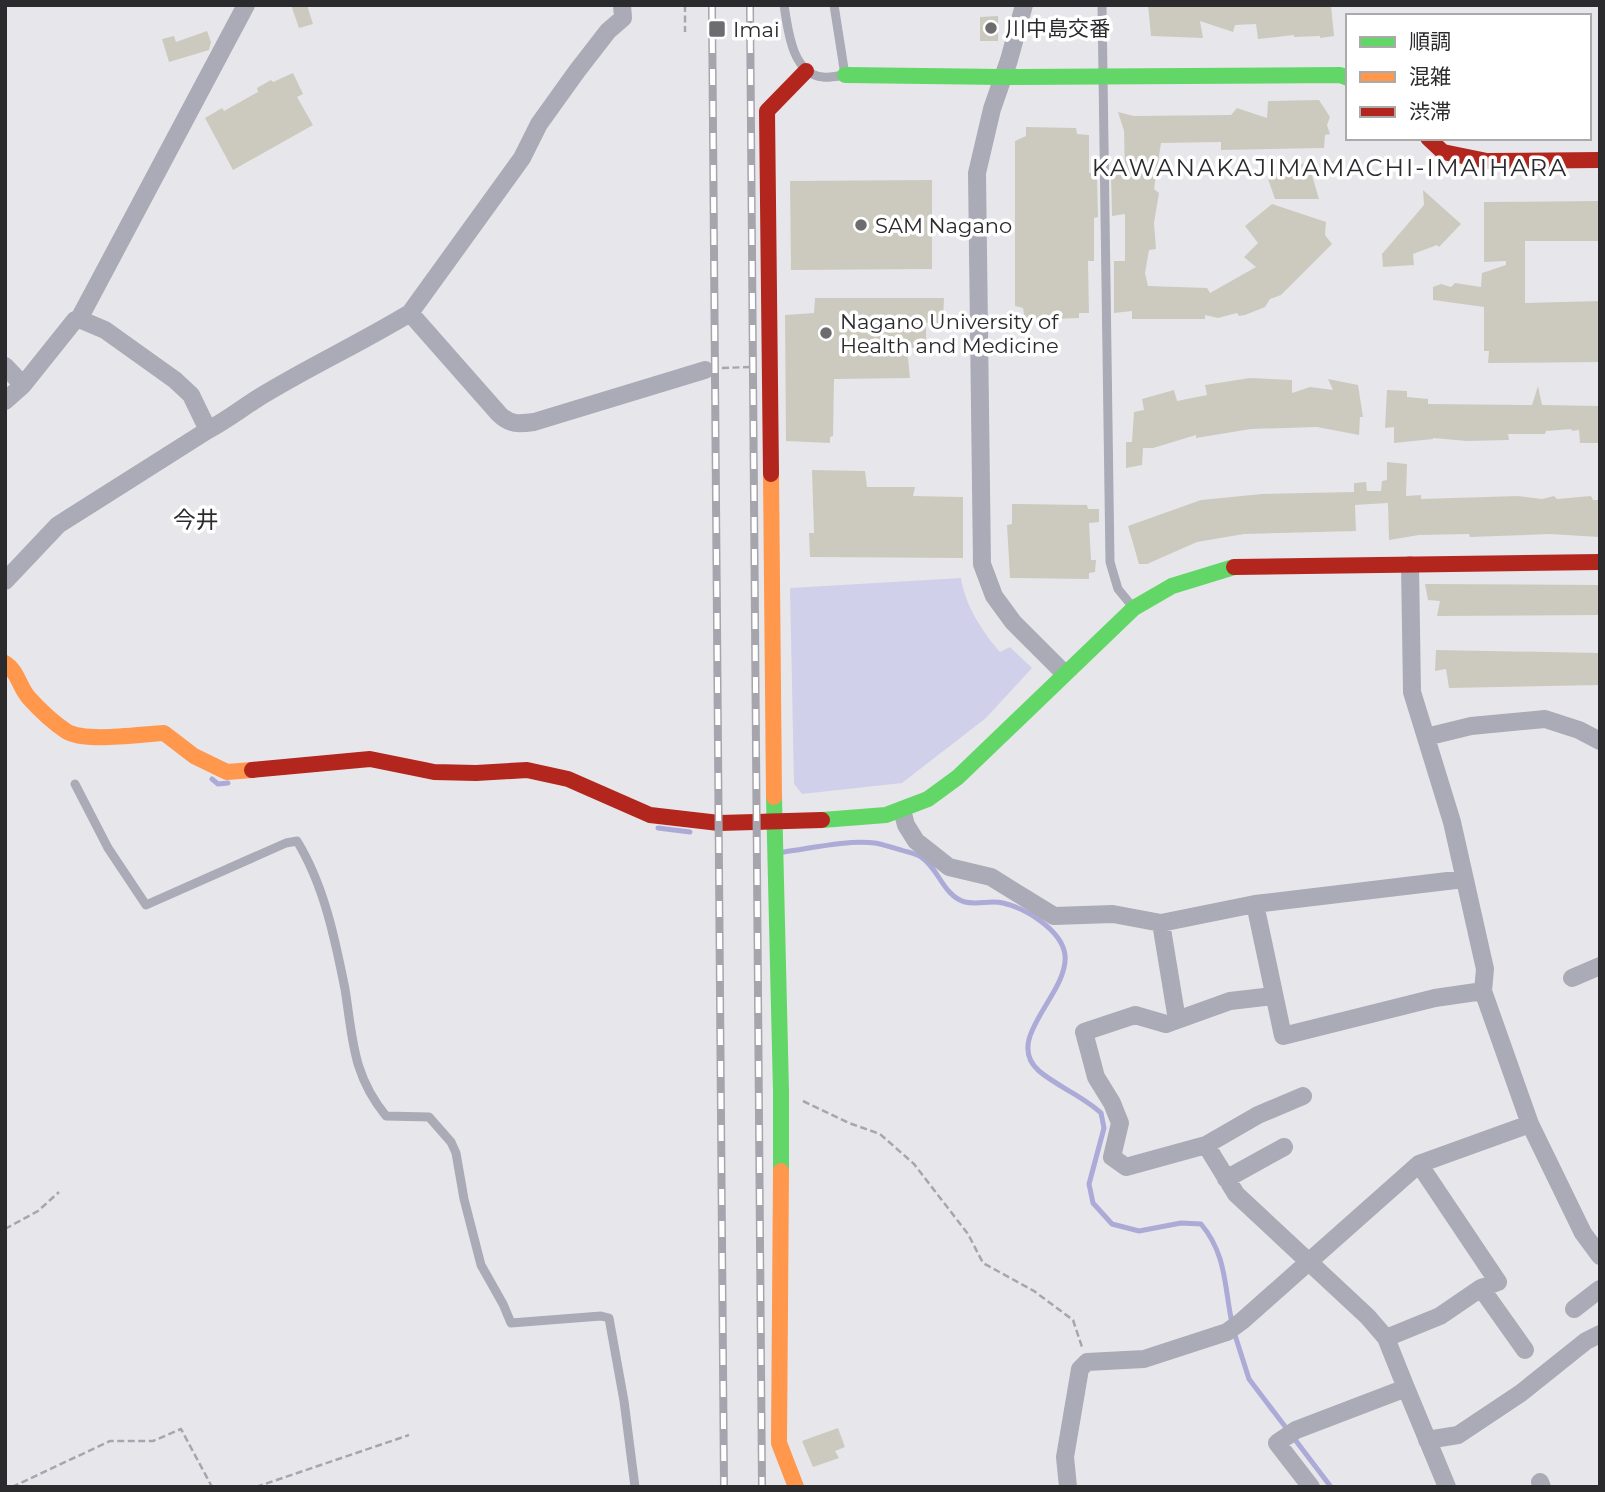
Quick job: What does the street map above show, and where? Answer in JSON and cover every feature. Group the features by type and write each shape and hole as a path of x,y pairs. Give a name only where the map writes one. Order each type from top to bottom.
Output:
{"street":[{"path":"5,401 23,385 75,320 79,319 246,5"},
{"path":"5,581 58,525 267,392 410,313 522,158 539,124 577,71 622,18 622,5"},
{"path":"1024,5 992,109 977,173 982,564 993,596 1013,622 1065,673"},
{"path":"796,1487 779,1443 781,1091 775,823 767,111 806,71"},
{"path":"845,75 1340,75 1346,77"},
{"path":"1430,140 1443,152 1487,161 1600,160"},
{"path":"410,313 499,414 514,424 534,422 705,370"},
{"path":"79,319 105,330 175,380 191,396 208,429"},
{"path":"5,366 23,385"},
{"path":"5,663 13,668 21,687 30,699 68,733 99,737 164,733 194,756 227,772 370,758 434,772 527,770 568,779 650,815 719,823 775,823 886,816 928,799 958,777 1134,608 1172,586 1235,567 1600,562"},
{"path":"1410,565 1412,692 1452,822 1485,969 1483,991 1530,1124 1583,1233 1600,1256"},
{"path":"5,698 21,687"},
{"path":"1426,737 1471,726 1545,719 1579,730 1600,741"},
{"path":"902,810 906,825 916,841 949,867 991,877 1054,916 1113,914 1161,923 1255,904 1464,879"},
{"path":"1255,904 1283,1036 1435,998 1483,991"},
{"path":"1161,923 1177,1020"},
{"path":"1572,978 1600,966"},
{"path":"1273,996 1230,1001 1166,1024 1135,1015 1084,1032 1096,1077 1112,1103 1120,1123 1112,1157 1126,1167 1206,1145 1258,1115 1303,1096"},
{"path":"1068,1487 1065,1457 1080,1369 1087,1362 1144,1359 1235,1326 1419,1164 1530,1124"},
{"path":"1206,1145 1236,1194 1368,1317 1386,1338 1447,1487"},
{"path":"1226,1179 1284,1147"},
{"path":"1386,1338 1440,1316 1481,1288 1498,1282 1419,1164"},
{"path":"1481,1288 1525,1350"},
{"path":"1574,1309 1600,1289"},
{"path":"1427,1440 1458,1435 1521,1393 1600,1334"},
{"path":"1311,1487 1277,1443 1296,1430 1406,1388"}],"lane":[{"path":"784,5 799,61 806,71 822,77 845,75 834,5"},
{"path":"1102,5 1110,562 1118,589 1134,608"},
{"path":"75,784 108,848 146,905 286,843 297,841 320,887 344,987 352,1045 363,1078 386,1116 429,1117 451,1142 456,1153 464,1199 481,1265 511,1323 601,1316 609,1318 624,1401 635,1487"}],"path":[{"path":"685,5 685,32"},
{"path":"705,370 770,367"},
{"path":"781,1091 849,1123 880,1133 914,1164 968,1234 983,1263 1034,1291 1073,1320 1087,1362"},
{"path":"5,1229 38,1211 59,1192"},
{"path":"12,1487 110,1441 153,1441 181,1429 212,1487"},
{"path":"256,1487 409,1435"}],"shaded area":[{"path":"961,578 970,608 993,644 1000,652 1010,647 1032,668 986,718 902,783 802,794 794,784 790,588"}],"building":[{"path":"291,5 307,5 313,24 299,28"},
{"path":"1148,5 1331,5 1334,36 1320,38 1294,35 1258,39 1256,24 1235,25 1233,32 1200,21 1203,38 1151,36"},
{"path":"998,16 998,41 980,41 980,17"},
{"path":"207,31 211,42 209,50 169,62 162,39 174,36 176,42"},
{"path":"293,73 303,94 297,97 313,125 233,170 205,118 258,92 257,88 271,80 273,82"},
{"path":"1319,100 1330,117 1327,125 1330,134 1325,135 1324,148 1221,150 1221,142 1161,143 1154,189 1159,193 1154,223 1156,249 1149,250 1145,273 1148,286 1207,288 1210,293 1256,267 1244,257 1258,243 1245,226 1272,204 1326,222 1325,235 1332,244 1281,295 1270,299 1265,307 1245,315 1239,316 1237,313 1218,318 1205,315 1205,319 1132,319 1132,311 1114,313 1114,261 1125,261 1125,214 1112,216 1111,174 1113,171 1125,171 1124,131 1118,112 1134,116 1231,115 1237,108 1267,118 1268,101"},
{"path":"1026,127 1076,128 1077,134 1089,135 1089,173 1097,173 1098,217 1094,218 1094,261 1088,261 1089,313 1079,313 1079,318 1025,320 1023,308 1015,306 1015,141 1026,136"},
{"path":"1308,162 1319,199 1275,199 1267,176"},
{"name":"SAM Nagano","path":"932,180 932,269 791,270 790,181"},
{"path":"1423,190 1461,224 1439,247 1437,245 1413,254 1414,265 1383,267 1382,254 1424,205"},
{"path":"1600,201 1600,241 1525,241 1525,303 1600,301 1600,362 1488,363 1489,351 1484,351 1484,307 1433,300 1433,287 1441,284 1451,287 1455,283 1481,287 1482,273 1506,265 1506,261 1484,262 1484,202"},
{"path":"815,298 944,298 943,323 926,323 926,348 907,348 910,378 834,379 833,436 830,437 830,443 786,441 785,315 814,313"},
{"path":"1250,378 1292,380 1292,393 1310,387 1333,390 1328,379 1358,385 1363,417 1360,417 1359,435 1317,427 1251,429 1196,438 1196,435 1153,448 1143,448 1142,465 1126,468 1126,442 1132,442 1134,412 1144,410 1142,399 1174,390 1177,401 1207,395 1205,385"},
{"path":"1538,386 1542,405 1600,406 1599,443 1580,443 1579,430 1571,431 1572,429 1546,431 1545,434 1508,434 1509,440 1467,441 1433,438 1394,443 1394,427 1385,428 1387,390 1407,391 1407,397 1428,399 1428,404 1532,405"},
{"path":"1387,462 1407,464 1406,496 1421,495 1421,499 1518,496 1542,499 1554,496 1557,499 1591,496 1593,500 1600,500 1599,537 1550,534 1470,537 1469,534 1419,535 1389,540 1388,503 1355,505 1356,531 1244,534 1197,542 1147,564 1139,564 1128,526 1201,500 1262,494 1354,492 1354,483 1366,482 1367,491 1381,491 1382,481 1387,480"},
{"path":"812,470 865,471 867,487 915,487 913,496 963,497 963,558 810,557 809,533 814,533"},
{"path":"1012,504 1087,505 1088,509 1099,509 1099,522 1089,523 1091,560 1096,560 1095,572 1089,573 1089,579 1010,578 1007,525 1012,524"},
{"path":"1425,584 1600,585 1600,615 1437,616 1440,601 1428,600"},
{"path":"1436,650 1600,653 1600,685 1449,688 1446,669 1435,671"},
{"path":"838,1428 845,1447 835,1451 839,1458 813,1467 802,1441"}],"waterway":[{"path":"212,779 218,784 228,783"},
{"path":"658,828 690,832"},
{"path":"784,852 864,842 911,853 927,862 957,899 970,903 998,902 1012,906 1031,915 1050,929 1062,946 1065,955 1064,970 1032,1031 1028,1045 1030,1058 1046,1077 1101,1113 1104,1128 1089,1184 1093,1203 1112,1224 1139,1231 1181,1223 1201,1224 1216,1247 1220,1259 1232,1323"},
{"path":"1234,1332 1249,1379 1331,1487"}],"railway":[{"path":"712,5 724,1487"},
{"path":"750,5 762,1487"}],"traffic: fast":[{"path":"845,75 1340,75 1346,77"},
{"path":"822,820 886,815 928,799 958,777 1134,608 1172,586 1234,567"},
{"path":"774,797 781,1171"}],"traffic: slow":[{"path":"771,474 774,797"},
{"path":"5,663 13,670 29,698 47,716 74,735 99,737 164,733 194,756 227,772 252,770"},
{"path":"781,1171 779,1443 796,1487"}],"traffic: jam":[{"path":"771,474 767,111 806,71"},
{"path":"1430,140 1443,152 1487,161 1600,160"},
{"path":"1234,567 1600,562"},
{"path":"252,770 370,759 434,772 527,770 568,779 650,815 719,823 822,820"}],"place":[{"name":"川中島交番","path":"991,28"},
{"name":"Imai","path":"717,29"},
{"name":"SAM Nagano","path":"861,225"},
{"name":"Nagano University of Health and Medicine","path":"826,333"}],"district":[{"name":"KAWANAKAJIMAMACHI-IMAIHARA","path":"1330,167"},
{"name":"今井","path":"196,520"}]}
